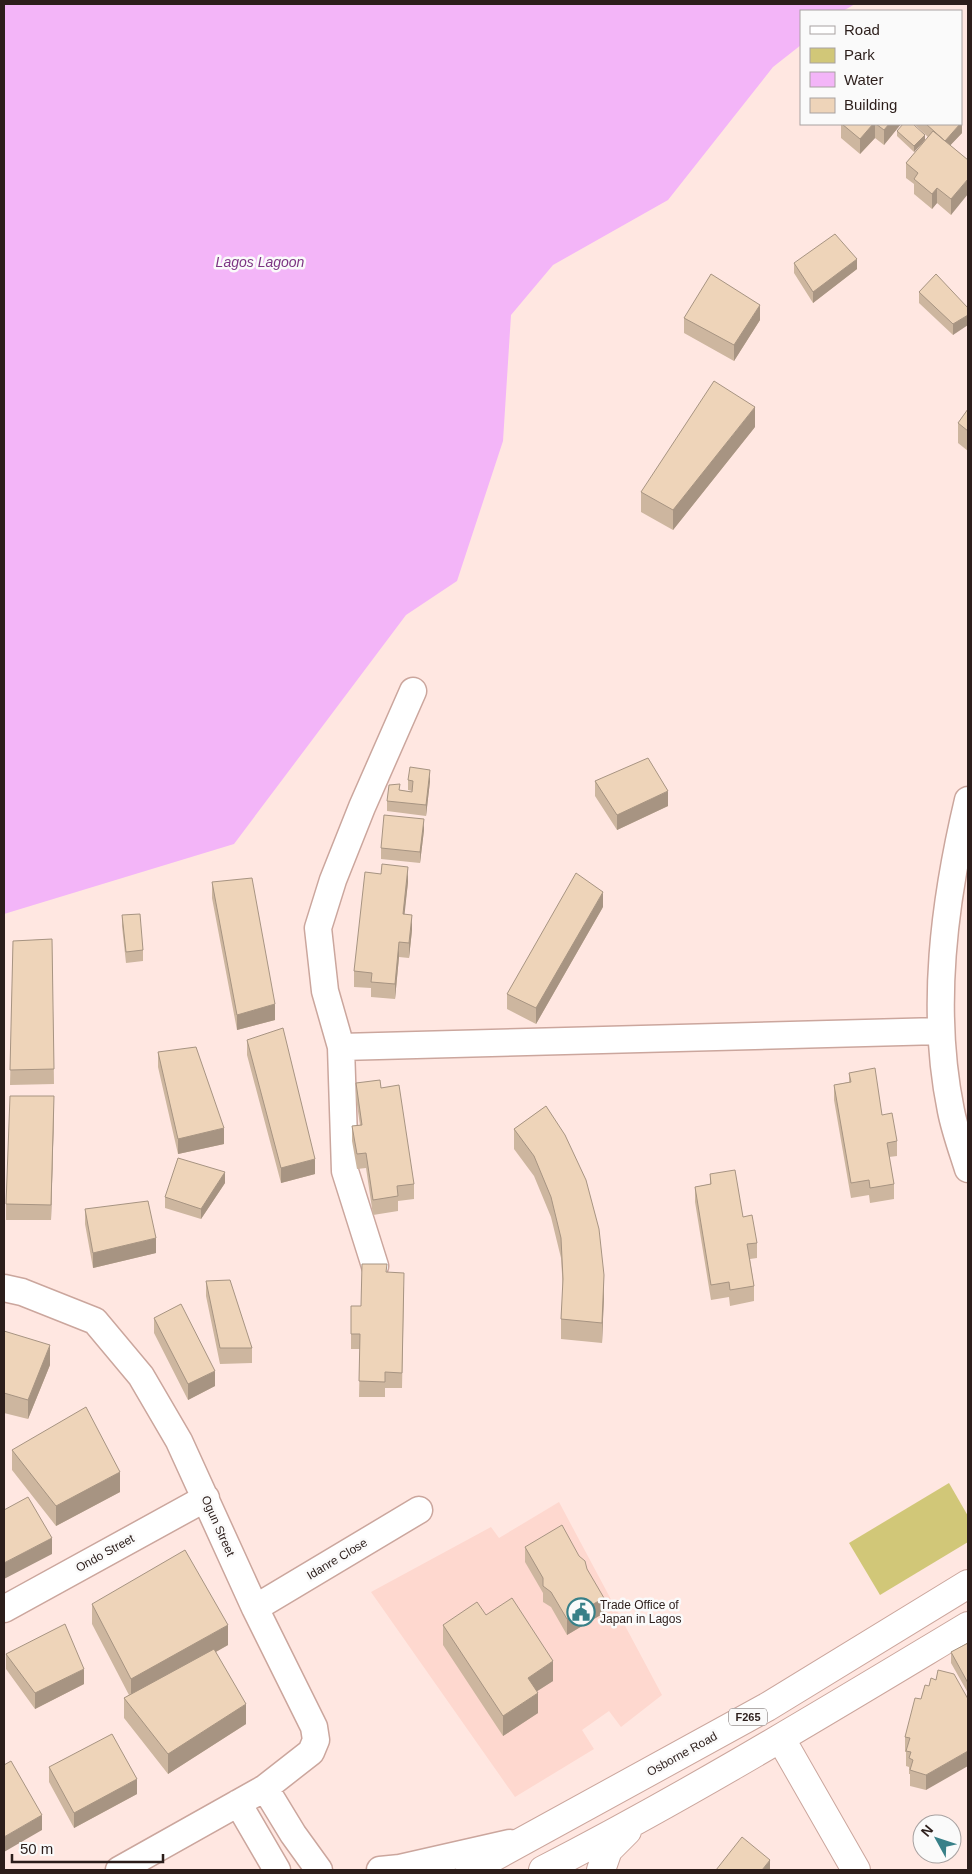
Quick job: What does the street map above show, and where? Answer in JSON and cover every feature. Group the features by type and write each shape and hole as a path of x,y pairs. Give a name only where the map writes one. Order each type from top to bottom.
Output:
{"main road":[{"name":"Osborne Road","path":"486,1866 523,1841 767,1707 968,1584"},
{"name":"F265","path":"544,1870 635,1822 780,1739 968,1626"},
{"path":"780,1739 856,1870"},
{"path":"601,1870 608,1850 635,1822"},
{"path":"523,1841 544,1870"}],"street":[{"path":"375,1266 345,1171 341,1047 326,991 318,928 344,852 413,691"},
{"path":"968,800 958,844 944,938 940,1031 951,1112 968,1170"},
{"path":"341,1047 940,1031"},
{"name":"Ogun Street","path":"4,1288 22,1292 95,1321 141,1376 179,1441 255,1608 314,1727 316,1740 311,1752 265,1788 119,1870"},
{"name":"Ondo Street","path":"4,1609 206,1498"},
{"name":"Idanre Close","path":"255,1608 419,1510"},
{"path":"265,1788 293,1834 319,1870"},
{"path":"238,1803 277,1870"},
{"path":"380,1870 400,1868 523,1841"}],"shaded area":[{"path":"559,1502 662,1695 621,1727 609,1711 582,1730 594,1749 515,1797 371,1592 491,1527 499,1538"}],"green space":[{"path":"949,1483 968,1516 968,1542 880,1595 849,1543"}],"water":[{"name":"Lagos Lagoon","path":"4,4 855,4 845,10 800,10 800,46 773,67 668,200 553,265 511,315 503,441 457,581 406,615 234,844 4,914"}],"building":[{"path":"843,125 872,125 860,139"},
{"path":"877,125 888,125 884,130"},
{"path":"902,125 914,125 925,135 914,146 897,131"},
{"path":"927,125 959,125 945,141"},
{"path":"933,131 968,160 968,179 951,199 937,188 932,194 914,179 918,173 906,163"},
{"path":"835,234 857,259 813,292 794,263"},
{"path":"711,274 760,305 734,345 684,318"},
{"path":"936,274 968,308 968,315 953,324 919,292"},
{"path":"714,381 755,407 673,510 641,492"},
{"path":"968,409 968,431 958,423"},
{"path":"648,758 668,791 617,815 595,781"},
{"path":"410,767 430,770 426,805 387,801 389,785 400,784 399,790 412,792 413,781 408,780"},
{"path":"384,815 424,819 420,852 381,848"},
{"path":"382,864 408,867 403,914 412,915 409,943 399,942 395,984 371,982 372,973 354,971 365,872 381,874"},
{"path":"576,873 603,892 536,1008 507,994"},
{"path":"252,878 275,1004 237,1015 212,882"},
{"path":"140,914 143,950 126,952 122,915"},
{"path":"52,939 54,1069 10,1070 13,941"},
{"path":"283,1028 315,1159 281,1168 247,1040"},
{"path":"196,1047 224,1128 178,1139 158,1052"},
{"path":"875,1068 882,1115 892,1113 897,1141 887,1143 894,1184 870,1188 869,1180 851,1183 834,1085 851,1082 849,1073"},
{"path":"380,1080 381,1088 399,1085 414,1184 397,1186 398,1196 373,1200 366,1153 357,1154 352,1126 362,1125 356,1083"},
{"path":"10,1096 54,1096 51,1205 6,1204"},
{"path":"546,1106 565,1135 586,1180 599,1229 604,1275 602,1323 561,1319 563,1279 561,1238 551,1197 534,1156 514,1129"},
{"path":"178,1158 225,1172 201,1209 165,1197"},
{"path":"735,1170 743,1217 752,1215 757,1243 747,1244 754,1286 730,1290 729,1282 711,1285 695,1187 711,1184 710,1174"},
{"path":"148,1201 156,1238 93,1253 85,1209"},
{"path":"362,1264 387,1264 386,1272 404,1273 402,1373 385,1372 385,1382 359,1381 360,1334 351,1334 351,1306 361,1306"},
{"path":"230,1280 252,1348 220,1348 206,1281"},
{"path":"181,1304 215,1371 188,1384 154,1318"},
{"path":"4,1331 50,1345 28,1400 4,1393"},
{"path":"86,1407 120,1472 56,1506 12,1450"},
{"path":"28,1497 52,1538 4,1563 4,1510"},
{"path":"562,1525 579,1556 585,1561 587,1569 604,1598 567,1619 551,1592 543,1586 543,1578 525,1547"},
{"path":"185,1550 228,1625 131,1679 92,1604"},
{"path":"512,1598 553,1661 528,1678 538,1693 503,1716 443,1625 477,1602 486,1615"},
{"path":"65,1624 84,1669 35,1693 6,1654"},
{"path":"968,1643 968,1683 951,1652"},
{"path":"214,1649 246,1704 168,1754 124,1698"},
{"path":"938,1670 954,1674 968,1699 968,1751 926,1775 910,1770 913,1760 909,1758 911,1752 906,1751 910,1738 905,1737 915,1698 921,1699 925,1685 929,1686 931,1678 936,1680"},
{"path":"112,1734 137,1779 74,1813 49,1767"},
{"path":"11,1761 42,1815 4,1837 4,1765"},
{"path":"742,1837 770,1860 762,1870 716,1870"}],"place":[{"name":"Trade Office of Japan in Lagos","path":"581,1612"}]}
